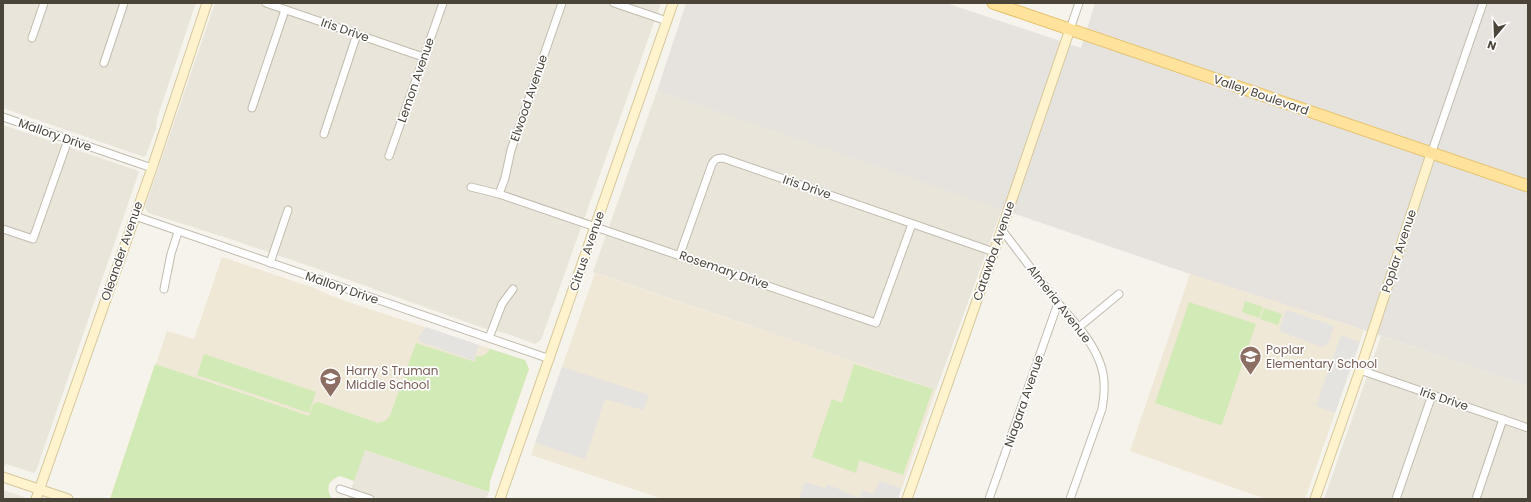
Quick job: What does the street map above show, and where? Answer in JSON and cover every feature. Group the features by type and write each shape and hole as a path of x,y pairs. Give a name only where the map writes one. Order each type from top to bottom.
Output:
{"main road":[{"name":"Valley Boulevard","path":"993,3 1528,186"}],"street":[{"path":"32,38 44,3"},
{"path":"104,63 124,3"},
{"name":"Oleander Avenue","path":"36,499 152,168 207,3"},
{"name":"Iris Drive","path":"266,3 424,57"},
{"name":"Lemon Avenue","path":"389,156 443,3"},
{"name":"Elwood Avenue","path":"499,194 505,178 511,150 562,3"},
{"path":"614,3 666,21"},
{"name":"Citrus Avenue","path":"500,499 673,3"},
{"name":"Catawba Avenue","path":"907,499 1002,230 1079,3"},
{"name":"Poplar Avenue","path":"1315,499 1360,370 1431,154 1483,3"},
{"path":"252,108 286,10"},
{"path":"324,134 357,34"},
{"name":"Mallory Drive","path":"3,117 152,168"},
{"path":"3,229 33,239 68,140"},
{"name":"Iris Drive","path":"680,254 712,164 719,158 723,158 994,252"},
{"name":"Rosemary Drive","path":"471,187 499,194 680,254 876,323 912,224"},
{"path":"270,263 288,210"},
{"name":"Mallory Drive","path":"135,216 550,359"},
{"name":"Almeria Avenue","path":"1002,230 1058,303 1079,327 1095,351 1101,364 1104,384 1102,409 1070,499"},
{"path":"164,289 171,254 178,232"},
{"path":"489,338 502,304 513,289"},
{"path":"1079,327 1119,294"},
{"name":"Niagara Avenue","path":"989,499 1058,303"},
{"name":"Iris Drive","path":"1360,370 1528,428"},
{"path":"1396,499 1432,395"},
{"path":"1476,499 1503,419"},
{"path":"3,477 68,499"},
{"path":"340,489 370,499"}],"shaded area":[{"path":"3,3 196,3 157,118 156,129 144,157 3,108"},
{"path":"215,3 661,3 541,340 535,344 505,333 483,328 318,269 148,213 145,207"},
{"path":"686,3 946,3 1081,48 1095,3 1528,3 1528,386 1364,330 1190,274 657,91"},
{"path":"657,91 1002,209 936,390 593,272"},
{"path":"3,125 139,172 36,471 34,473 6,464 5,466 3,465"},
{"name":"Harry S Truman Middle School","path":"222,257 314,288 348,302 525,360 529,369 490,481 489,492 365,450 348,478 340,476 329,484 328,492 332,499 110,499 167,331 194,339"},
{"path":"595,273 936,390 898,499 663,499 531,455"},
{"name":"Poplar Elementary School","path":"1190,274 1364,330 1305,499 1265,499 1130,451"},
{"path":"1286,310 1334,326 1329,343 1322,347 1279,331"},
{"path":"426,327 479,345 475,356 475,361 419,341 419,336"},
{"path":"1341,335 1360,342 1335,413 1316,406"},
{"path":"1381,336 1528,386 1528,499 1324,499"},
{"path":"562,367 649,395 643,410 605,399 585,459 535,443"},
{"path":"364,450 489,492 486,499 348,499"},
{"path":"879,481 901,488 898,499 799,499 805,482 825,488 827,484 859,498 862,490 874,494"},
{"path":"3,490 24,497 26,499 3,499"}],"green space":[{"path":"1245,301 1263,307 1259,318 1242,312"},
{"path":"1189,302 1256,324 1222,424 1220,425 1155,403"},
{"path":"1264,308 1282,314 1278,325 1260,319"},
{"path":"416,343 475,362 476,356 484,355 490,349 525,360 529,369 490,481 489,492 365,450 354,481 340,476 336,477 330,482 328,488 332,499 110,499 155,364 309,416 313,404 318,402 378,423 385,421 390,416"},
{"path":"204,354 316,392 309,413 197,375"},
{"path":"854,364 933,389 903,475 859,460 856,473 812,457 832,399 842,403"}],"place":[{"name":"Poplar Elementary School","path":"1251,376"},
{"name":"Harry S Truman Middle School","path":"331,398"}]}
